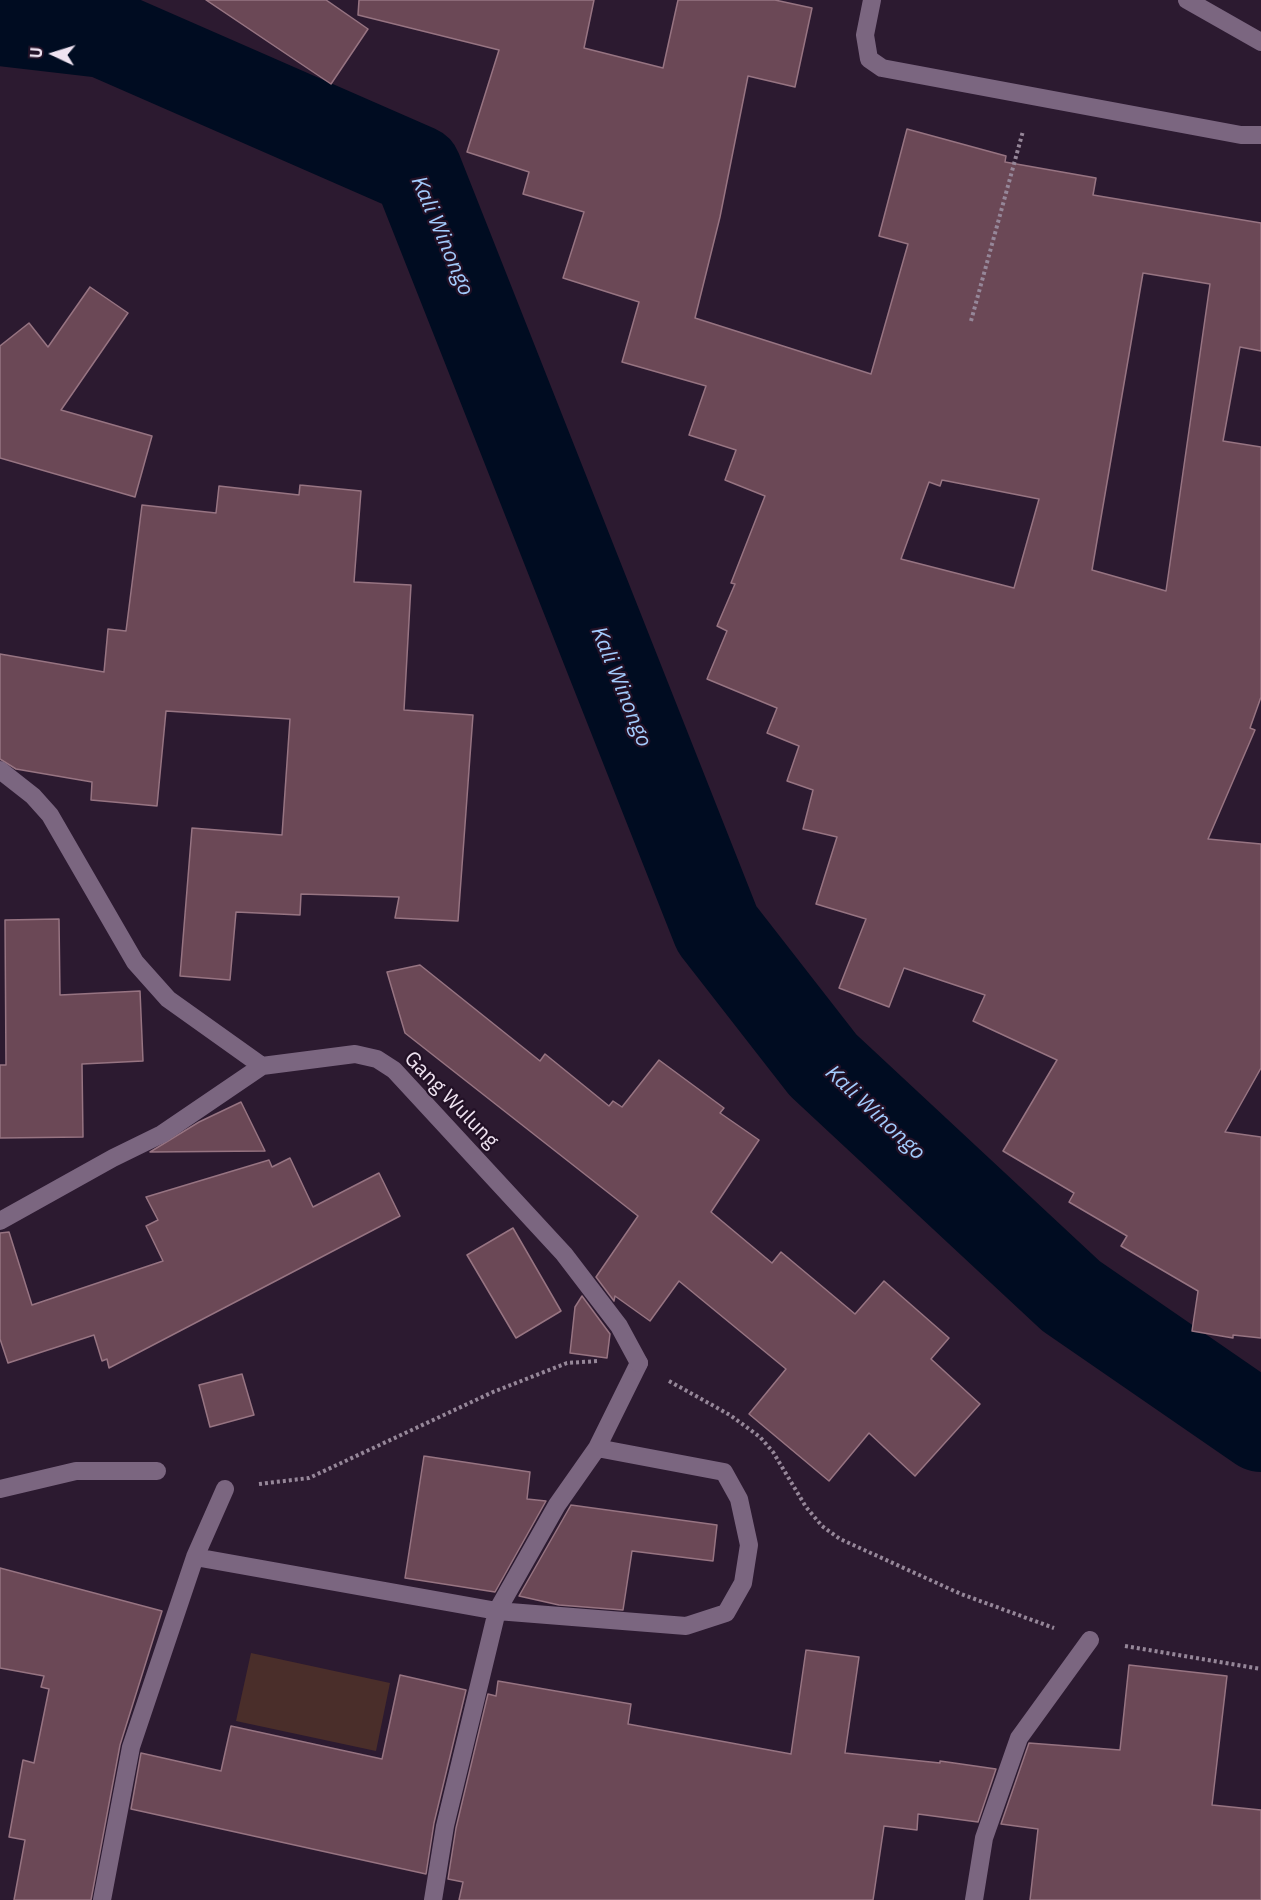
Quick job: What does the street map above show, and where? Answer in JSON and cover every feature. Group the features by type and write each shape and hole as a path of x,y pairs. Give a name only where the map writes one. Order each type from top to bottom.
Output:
{"street":[{"path":"872,0 865,35 869,59 882,68 1241,135 1261,135"},
{"path":"1187,0 1261,42"},
{"path":"0,770 33,796 50,815 141,969 168,999 262,1066"},
{"name":"Gang Wulung","path":"0,1221 113,1158 162,1134 262,1066 355,1054 377,1059 394,1070 564,1254 619,1326 639,1363 597,1448"},
{"path":"195,1557 497,1611 686,1626 726,1613 743,1583 749,1545 739,1499 724,1472 597,1448 557,1505 497,1611 445,1826 433,1900"},
{"path":"0,1489 76,1471 158,1471"},
{"path":"102,1900 132,1747 195,1557 225,1489"},
{"path":"974,1900 984,1839 1019,1738 1090,1640"}],"path":[{"path":"971,321 1033,96"},
{"path":"1090,1640 1261,1669"}],"shaded area":[{"path":"251,1653 390,1683 376,1751 236,1721"}],"building":[{"path":"206,0 326,0 368,29 331,84"},
{"path":"359,0 594,0 584,48 663,68 678,0 775,0 812,8 795,87 748,76 720,217 695,318 871,374 908,244 879,236 907,129 1006,156 1005,162 1096,178 1093,195 1261,223 1261,351 1240,347 1223,441 1261,447 1261,697 1250,728 1255,730 1208,839 1261,844 1261,1068 1225,1132 1261,1137 1261,1338 1233,1335 1233,1338 1192,1331 1198,1291 1121,1246 1127,1236 1069,1202 1074,1193 1003,1151 1057,1060 973,1021 985,995 904,968 889,1007 839,988 866,919 816,904 837,837 803,829 813,790 787,781 799,746 767,733 777,708 707,679 727,631 717,626 735,584 731,583 765,496 725,480 736,450 689,435 706,386 622,362 639,302 563,278 584,212 523,194 529,172 467,152 499,50 358,15","holes":["1143,273 1210,284 1166,591 1092,570","942,480 1039,499 1014,588 901,559 929,482 940,486"]},
{"path":"90,287 128,313 61,410 152,436 135,497 0,458 0,346 29,323 48,347"},
{"path":"300,485 361,491 354,582 411,585 404,710 473,715 458,921 395,918 399,897 301,894 300,915 236,912 230,980 180,976 192,828 282,835 290,719 166,711 157,806 91,800 92,782 16,769 0,759 0,654 104,672 108,629 126,631 142,505 216,513 219,486 299,495"},
{"path":"59,919 60,995 140,991 143,1061 82,1064 83,1137 0,1138 0,1065 6,1065 5,920"},
{"path":"420,965 540,1061 545,1054 609,1106 613,1101 622,1107 659,1060 724,1108 720,1113 759,1140 711,1212 772,1263 781,1252 855,1314 884,1281 949,1338 931,1359 980,1404 915,1476 869,1433 829,1481 749,1414 786,1369 679,1281 650,1321 615,1296 614,1301 596,1277 638,1216 405,1033 387,972"},
{"path":"241,1102 265,1151 150,1152 199,1122"},
{"path":"290,1158 313,1207 379,1173 400,1216 109,1368 107,1359 102,1361 94,1335 8,1363 0,1339 0,1233 9,1232 32,1305 163,1261 146,1226 158,1220 146,1197 269,1160 272,1167"},
{"path":"513,1228 561,1311 516,1338 467,1255"},
{"path":"582,1296 610,1334 607,1358 570,1353 575,1307"},
{"path":"242,1374 254,1415 210,1427 199,1385"},
{"path":"424,1456 530,1472 527,1499 546,1501 495,1592 405,1578"},
{"path":"571,1505 717,1525 713,1561 632,1551 623,1610 559,1605 519,1596"},
{"path":"0,1568 162,1611 120,1745 91,1900 14,1900 25,1840 9,1837 23,1760 34,1763 49,1689 41,1687 44,1676 0,1668"},
{"path":"806,1650 859,1657 845,1753 940,1763 940,1761 996,1769 978,1822 918,1814 917,1830 884,1826 873,1900 459,1900 463,1882 448,1879 456,1828 488,1694 496,1696 498,1681 631,1704 628,1724 791,1754"},
{"path":"1129,1665 1227,1676 1212,1805 1261,1810 1261,1900 1030,1900 1038,1829 1001,1824 1029,1743 1120,1750"},
{"path":"400,1675 466,1690 434,1823 426,1874 131,1809 141,1753 221,1771 231,1726 382,1759"}],"waterway":[{"name":"Kali Winongo","path":"0,21 104,33 417,170 717,929 823,1065 1071,1296 1261,1427"}]}
